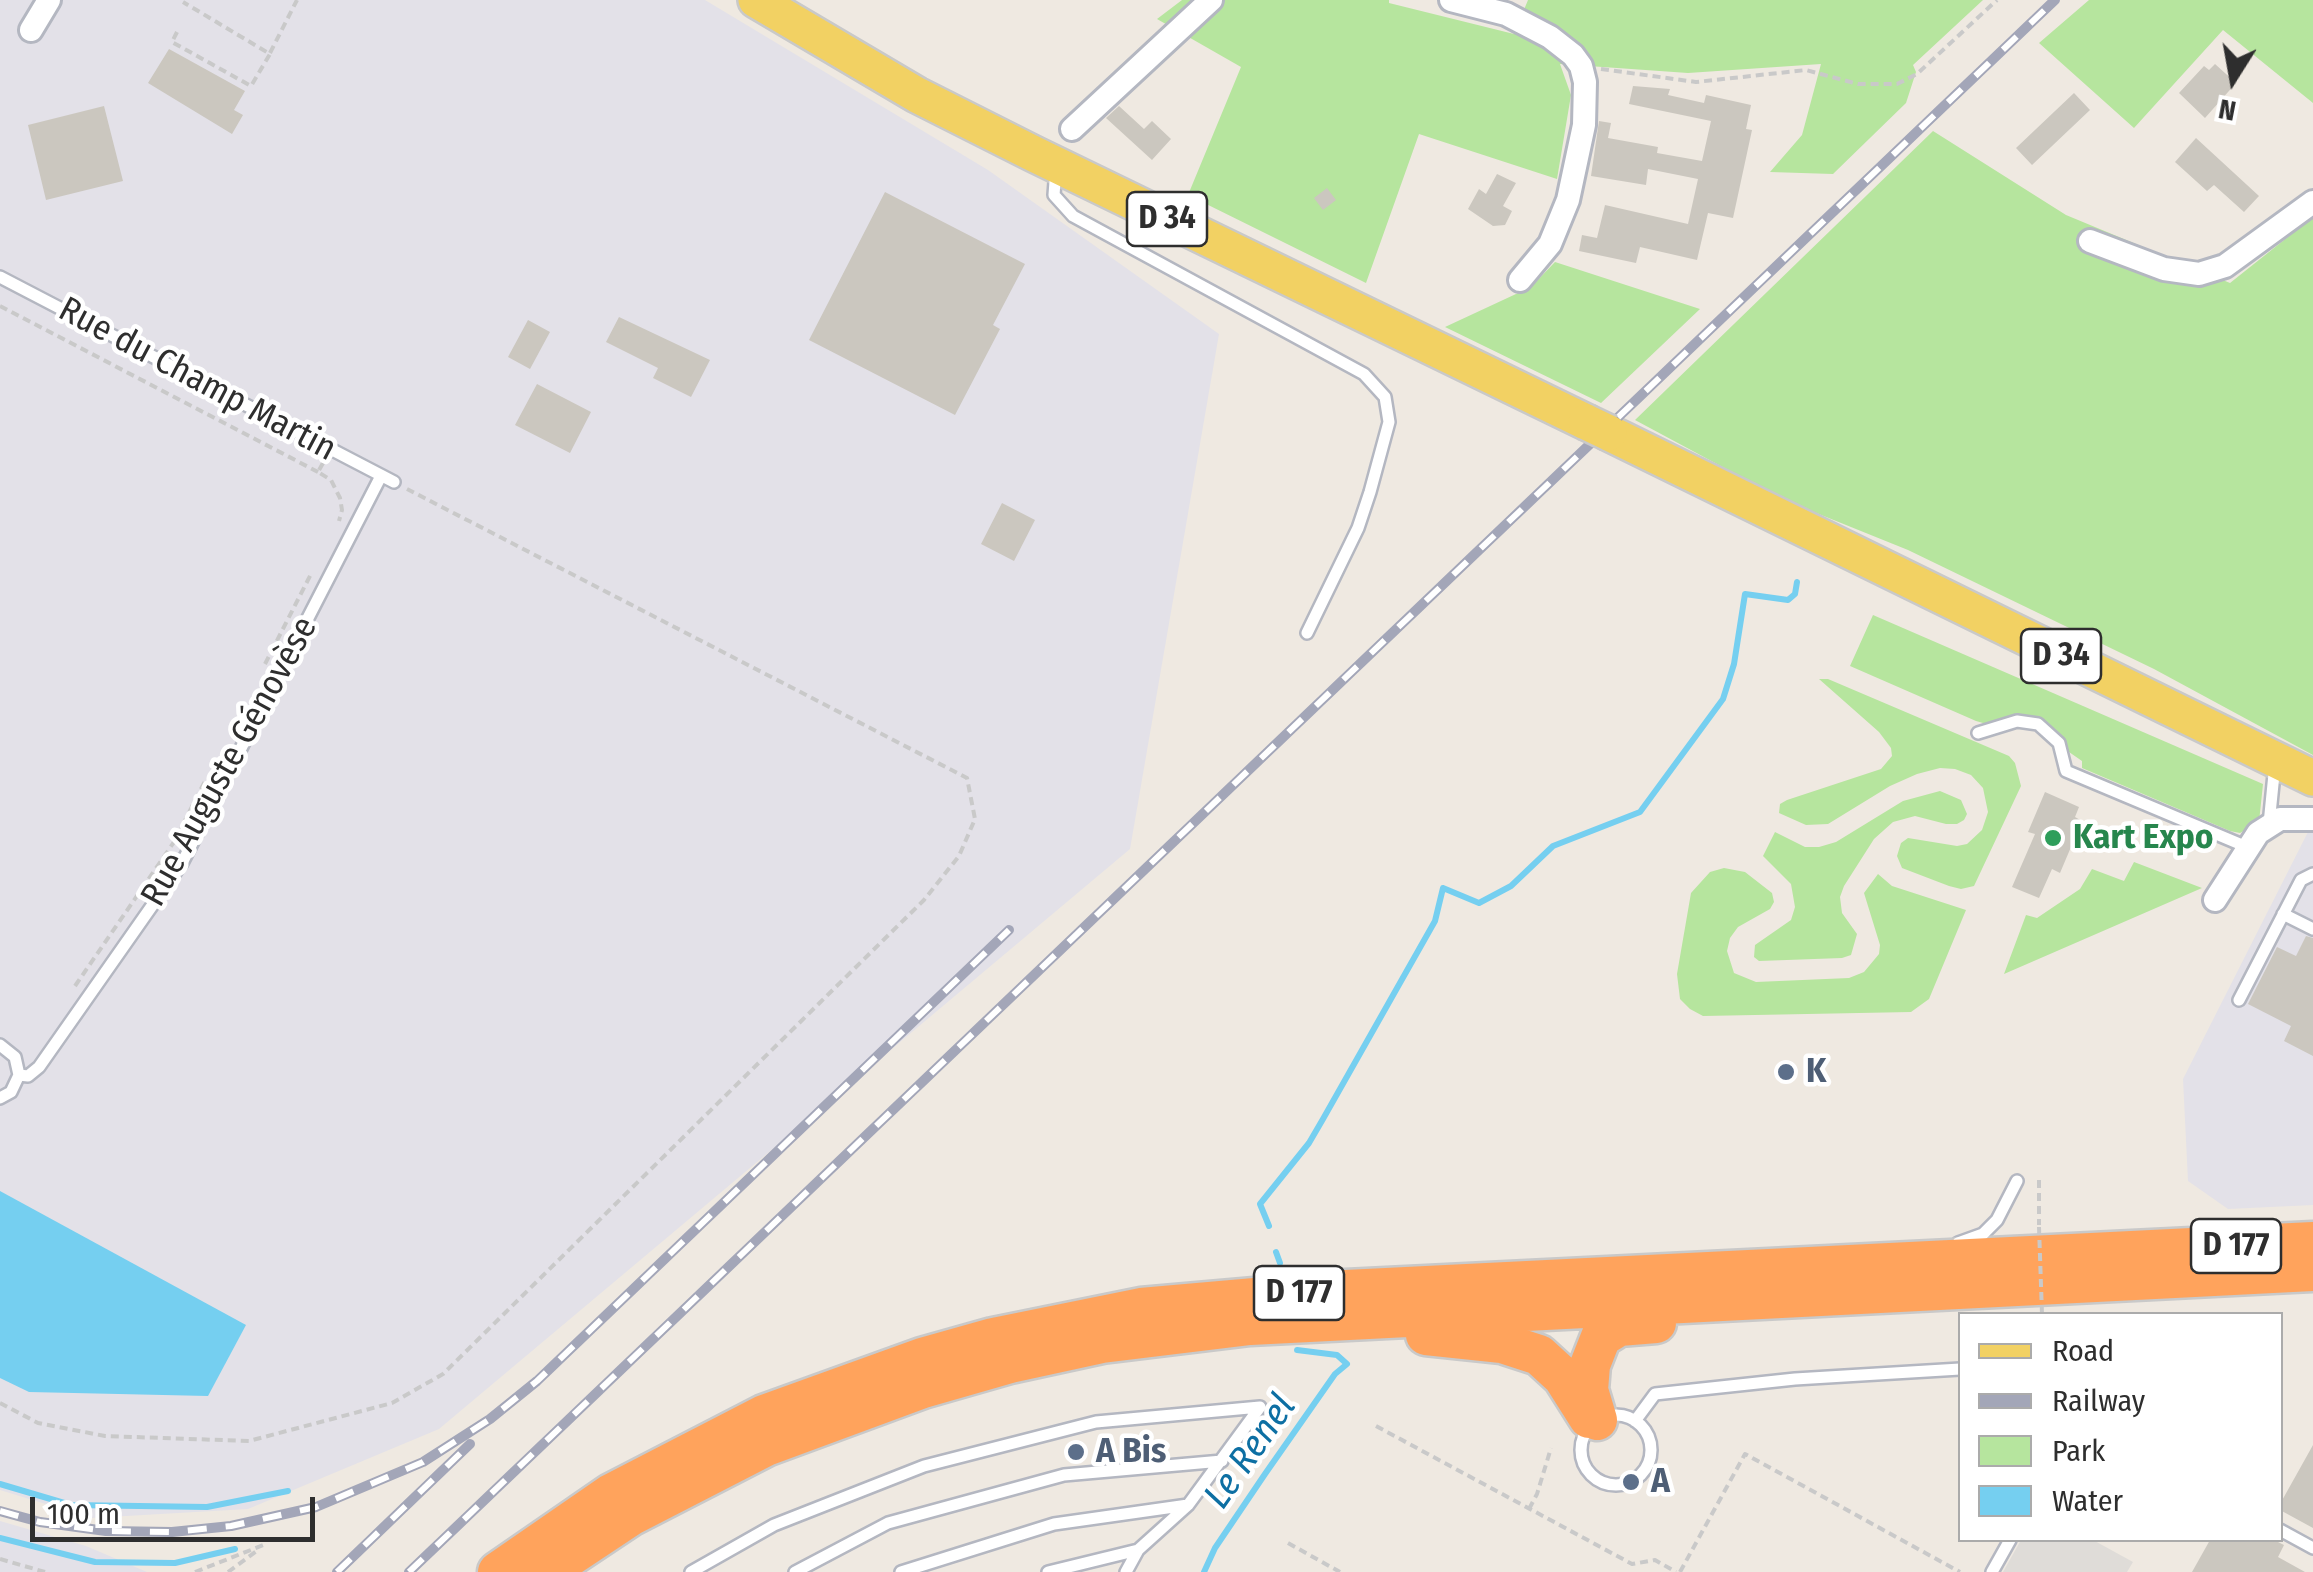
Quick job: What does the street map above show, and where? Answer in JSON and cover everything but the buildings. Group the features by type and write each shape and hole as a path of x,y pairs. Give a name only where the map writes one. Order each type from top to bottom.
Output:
{"highway":[{"path":"1102,1343 1420,1334 1502,1343 1601,1337 1619,1326 2160,1264 2313,1239"},
{"path":"2160,1264 2313,1274"},
{"name":"D 177","path":"498,1572 611,1494 764,1415 922,1358 994,1338 1140,1308 1254,1296 1458,1284 2160,1264"},
{"name":"D 177","path":"546,1572 630,1516 766,1446 923,1388 1010,1363 1102,1343 1250,1325 2160,1264"},
{"path":"1601,1337 1590,1365 1588,1390 1608,1421"},
{"path":"1502,1343 1548,1360 1608,1421"}],"main road":[{"name":"D 34","path":"756,0 918,94 1056,164 2313,778"}],"street":[{"path":"32,30 49,0"},
{"path":"1072,128 1211,0"},
{"path":"1451,0 1507,8 1562,45 1581,66 1586,108 1568,200 1550,244 1520,280"},
{"path":"2090,241 2164,270 2199,274 2225,266 2313,202"},
{"path":"2215,900 2247,846 2270,824 2297,818 2313,820"}],"lane":[{"path":"1056,164 1054,196 1073,216 1364,374 1385,396 1389,422 1370,492 1358,528 1307,633"},
{"name":"Rue du Champ Martin","path":"0,277 388,479"},
{"name":"Rue Auguste Génovèse","path":"0,1098 11,1092 20,1075 28,1076 39,1066 182,863 388,479"},
{"path":"1978,733 2017,721 2038,724 2059,742 2066,771 2247,846"},
{"path":"2270,824 2276,760"},
{"path":"2239,1000 2301,880 2313,874"},
{"path":"2283,914 2313,929"},
{"path":"0,1045 15,1057 20,1075"},
{"path":"1946,1244 1983,1234 1997,1220 2017,1181"},
{"path":"1458,1284 1648,1261"},
{"path":"1608,1421 1649,1437 1651,1448 1647,1468 1631,1482 1611,1486 1593,1478 1582,1461 1581,1441 1608,1421 1655,1394 1794,1379 1958,1370"},
{"path":"691,1572 774,1525 924,1466 1096,1422 1260,1406 1188,1506 1138,1550 1126,1572"},
{"path":"795,1572 888,1524 1064,1475 1222,1460"},
{"path":"901,1572 1054,1524 1188,1506"},
{"path":"2283,1532 2313,1548"},
{"path":"1992,1572 2009,1542"},
{"path":"1048,1572 1138,1550"}],"path":[{"path":"177,32 172,42 250,86 296,0"},
{"path":"1581,66 1696,82 1806,70 1858,84 1896,84 1918,74 1998,0"},
{"path":"183,2 270,54"},
{"path":"0,306 318,472 337,488 342,510 338,525"},
{"path":"318,472 330,450"},
{"path":"0,1404 38,1423 104,1436 249,1440 392,1403 442,1374 924,900 960,856 975,819 966,778 388,479"},
{"path":"259,676 314,570"},
{"path":"74,988 174,842 213,767"},
{"path":"2039,1180 2042,1312"},
{"path":"1376,1426 1632,1564 1655,1560 1678,1572 1745,1454 1960,1572"},
{"path":"1528,1510 1551,1448"},
{"path":"1288,1543 1340,1572"},
{"path":"195,1572 266,1544 228,1572"},
{"path":"0,1559 45,1572"}],"shaded area":[{"path":"0,0 705,0 988,170 1219,334 1130,849 439,1429 248,1509 91,1518 0,1490"},
{"path":"2310,828 2313,1205 2228,1209 2188,1181 2183,1079"},
{"path":"0,1521 86,1546 147,1572 0,1572"},
{"path":"2020,1542 2097,1542 2133,1562 2127,1572 2003,1572"}],"green space":[{"path":"1182,0 1389,0 1514,34 1528,0 1983,0 1913,65 1916,72 1906,103 1833,174 1770,172 1802,135 1821,64 1688,73 1560,64 1571,95 1557,179 1419,134 1366,283 1188,195 1241,67 1157,19"},
{"path":"2089,0 2313,0 2313,103 2223,30 2134,128 2039,43"},
{"path":"1933,131 2066,215 2230,283 2313,217 2313,755 2154,669 1908,550 1784,500 1635,420"},
{"path":"1555,262 1700,309 1601,403 1445,327 1531,287"},
{"path":"1873,615 2263,784 2259,822 2240,833 2230,831 2082,768 2082,761 2042,722 1990,725 1976,721 1850,666"},
{"path":"1819,679 1828,679 2009,756 2015,763 2021,786 1974,886 1949,886 1902,868 1897,856 1901,843 1908,838 1957,846 1967,844 1982,830 1988,812 1983,788 1971,775 1955,769 1917,774 1828,824 1806,825 1779,813 1780,804 1787,800 1881,769 1892,756 1879,732"},
{"path":"1940,791 1961,800 1967,814 1964,820 1946,824 1915,816 1893,822 1874,839 1844,886 1840,897 1842,913 1857,934 1851,955 1759,961 1754,957 1755,945 1791,920 1795,907 1791,884 1763,856 1775,832 1805,847 1819,847 1836,842 1903,801"},
{"path":"2134,862 2202,888 2004,974 2026,915 2037,918 2080,889 2092,869 2124,881"},
{"path":"1724,868 1745,872 1772,893 1774,902 1770,909 1738,927 1727,951 1734,973 1756,982 1849,978 1864,972 1879,954 1880,945 1864,893 1878,874 1892,886 1966,910 1929,999 1911,1012 1703,1016 1680,999 1677,974 1691,893 1710,872"}],"water":[{"path":"0,1191 246,1325 208,1396 29,1392 0,1378"}],"waterway":[{"path":"1269,1226 1260,1204 1309,1143 1323,1119 1435,921 1443,888 1479,903 1511,886 1553,846 1640,812 1723,699 1734,664 1745,594 1788,600 1795,594 1797,582"},
{"path":"1276,1252 1280,1263"},
{"name":"Le Renel","path":"1204,1572 1215,1548 1265,1474 1335,1374 1347,1364 1337,1355 1297,1350"},
{"path":"0,1484 71,1505 207,1507 288,1491"},
{"path":"0,1538 95,1562 175,1563 235,1549"}],"railway":[{"path":"409,1572 2055,0"},
{"path":"0,1511 40,1522 106,1531 172,1532 231,1526 316,1507 423,1462 490,1419 537,1381 1009,930"},
{"path":"337,1572 470,1444"}],"place":[{"name":"Kart Expo","path":"2053,838"},
{"name":"K","path":"1786,1072"},
{"name":"A Bis","path":"1076,1452"},
{"name":"A","path":"1631,1482"}]}
